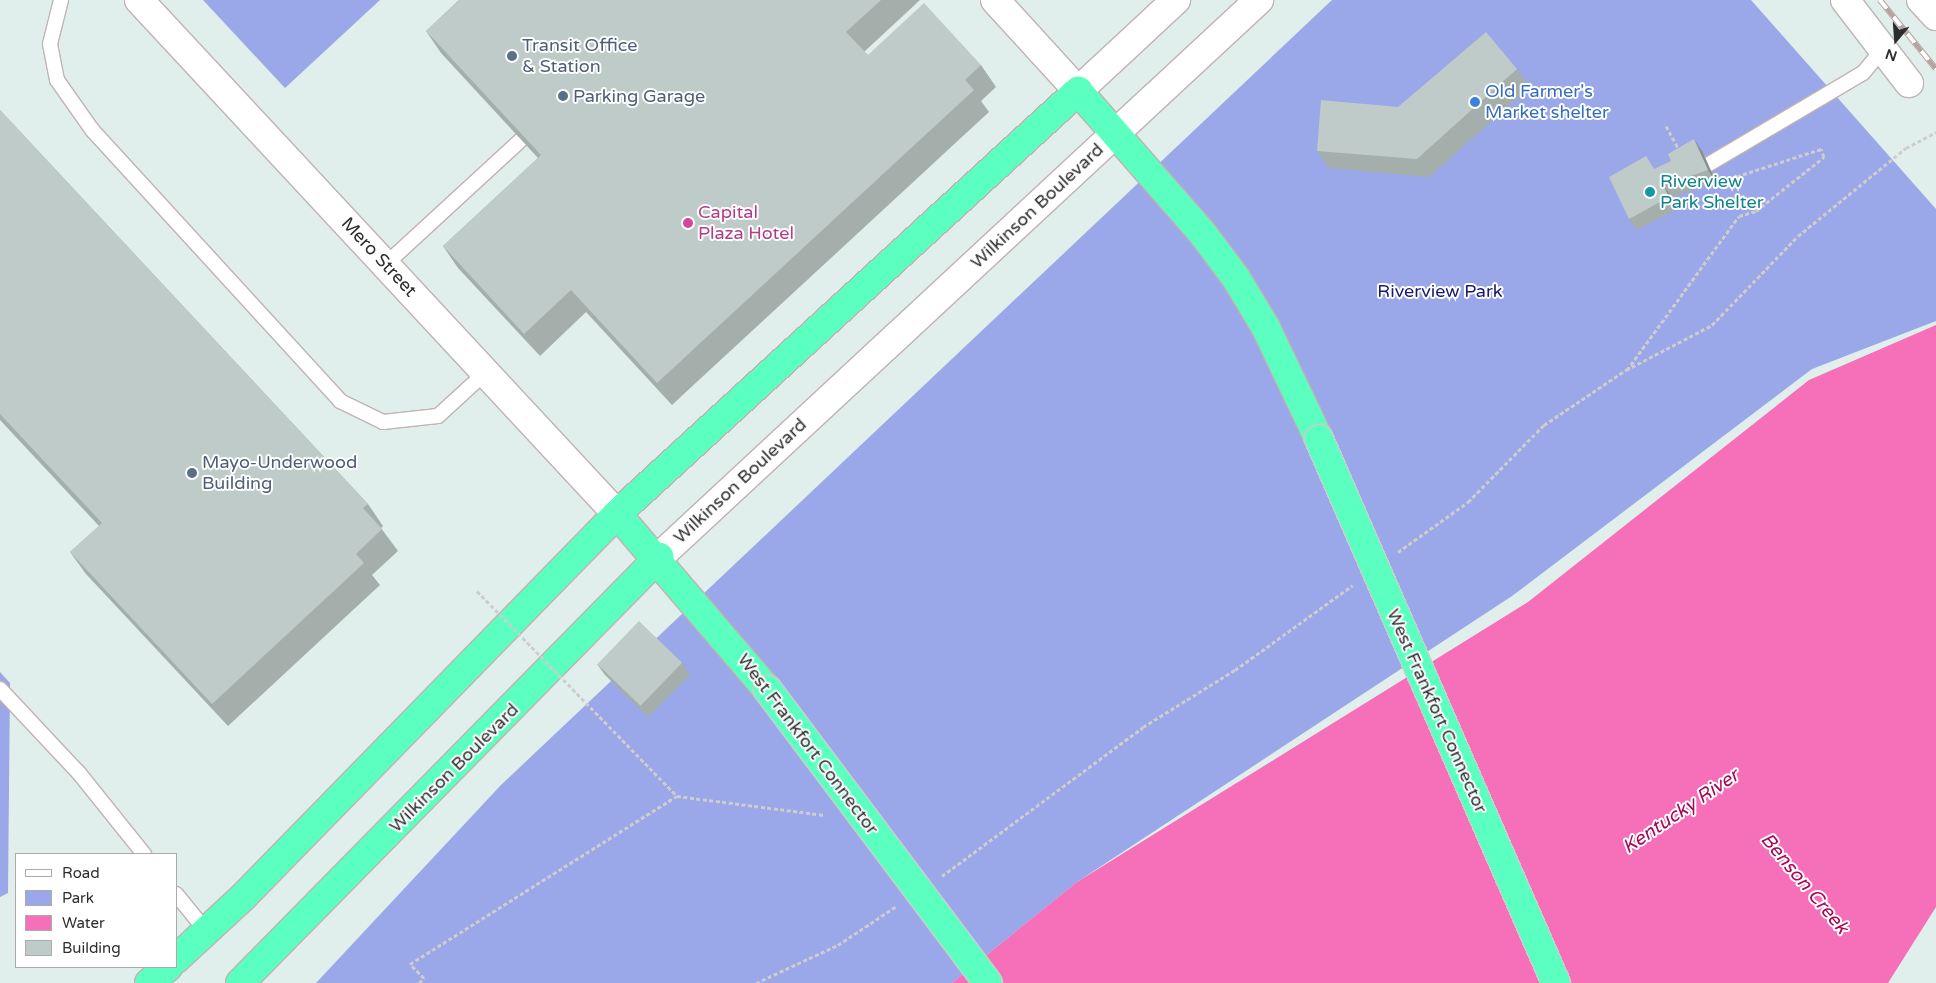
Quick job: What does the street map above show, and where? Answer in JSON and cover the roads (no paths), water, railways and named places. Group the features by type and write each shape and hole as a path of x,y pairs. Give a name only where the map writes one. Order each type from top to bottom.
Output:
{"highway":[{"name":"West Frankfort Connector","path":"1078,91 1116,133 1236,278 1266,328 1319,439 1556,983"},
{"path":"178,957 206,932 617,514 1078,91"},
{"name":"West Frankfort Connector","path":"617,514 659,557 768,690 988,983"},
{"name":"Wilkinson Boulevard","path":"240,983 659,557"},
{"path":"149,983 167,968"}],"main road":[{"name":"Mero Street","path":"140,0 617,514"},
{"path":"995,0 1078,91 1176,0"},
{"name":"Wilkinson Boulevard","path":"659,557 1259,0"},
{"path":"1845,0 1909,83"},
{"path":"1921,0 1936,16"}],"lane":[{"path":"61,0 50,44 57,80 92,131 340,401 384,422 438,416 486,372"},
{"path":"1709,164 1863,73 1883,49"},
{"path":"386,264 521,140"},
{"path":"0,689 79,773 143,853"},
{"path":"178,897 206,932"}],"water":[{"path":"1936,325 1936,907 1888,983 952,983 1077,882 1528,602 1809,380"}],"railway":[{"path":"1880,0 1936,69"}],"place":[{"name":"Transit Office & Station","path":"512,56"},
{"name":"Parking Garage","path":"563,96"},
{"name":"Old Farmer's Market shelter","path":"1475,102"},
{"name":"Riverview Park Shelter","path":"1650,192"},
{"name":"Capital Plaza Hotel","path":"688,223"},
{"name":"Mayo-Underwood Building","path":"192,473"}],"park label":[{"name":"Riverview Park","path":"1440,291"}],"water label":[{"name":"Kentucky River","path":"1681,812"},
{"name":"Benson Creek","path":"1804,884"}]}
